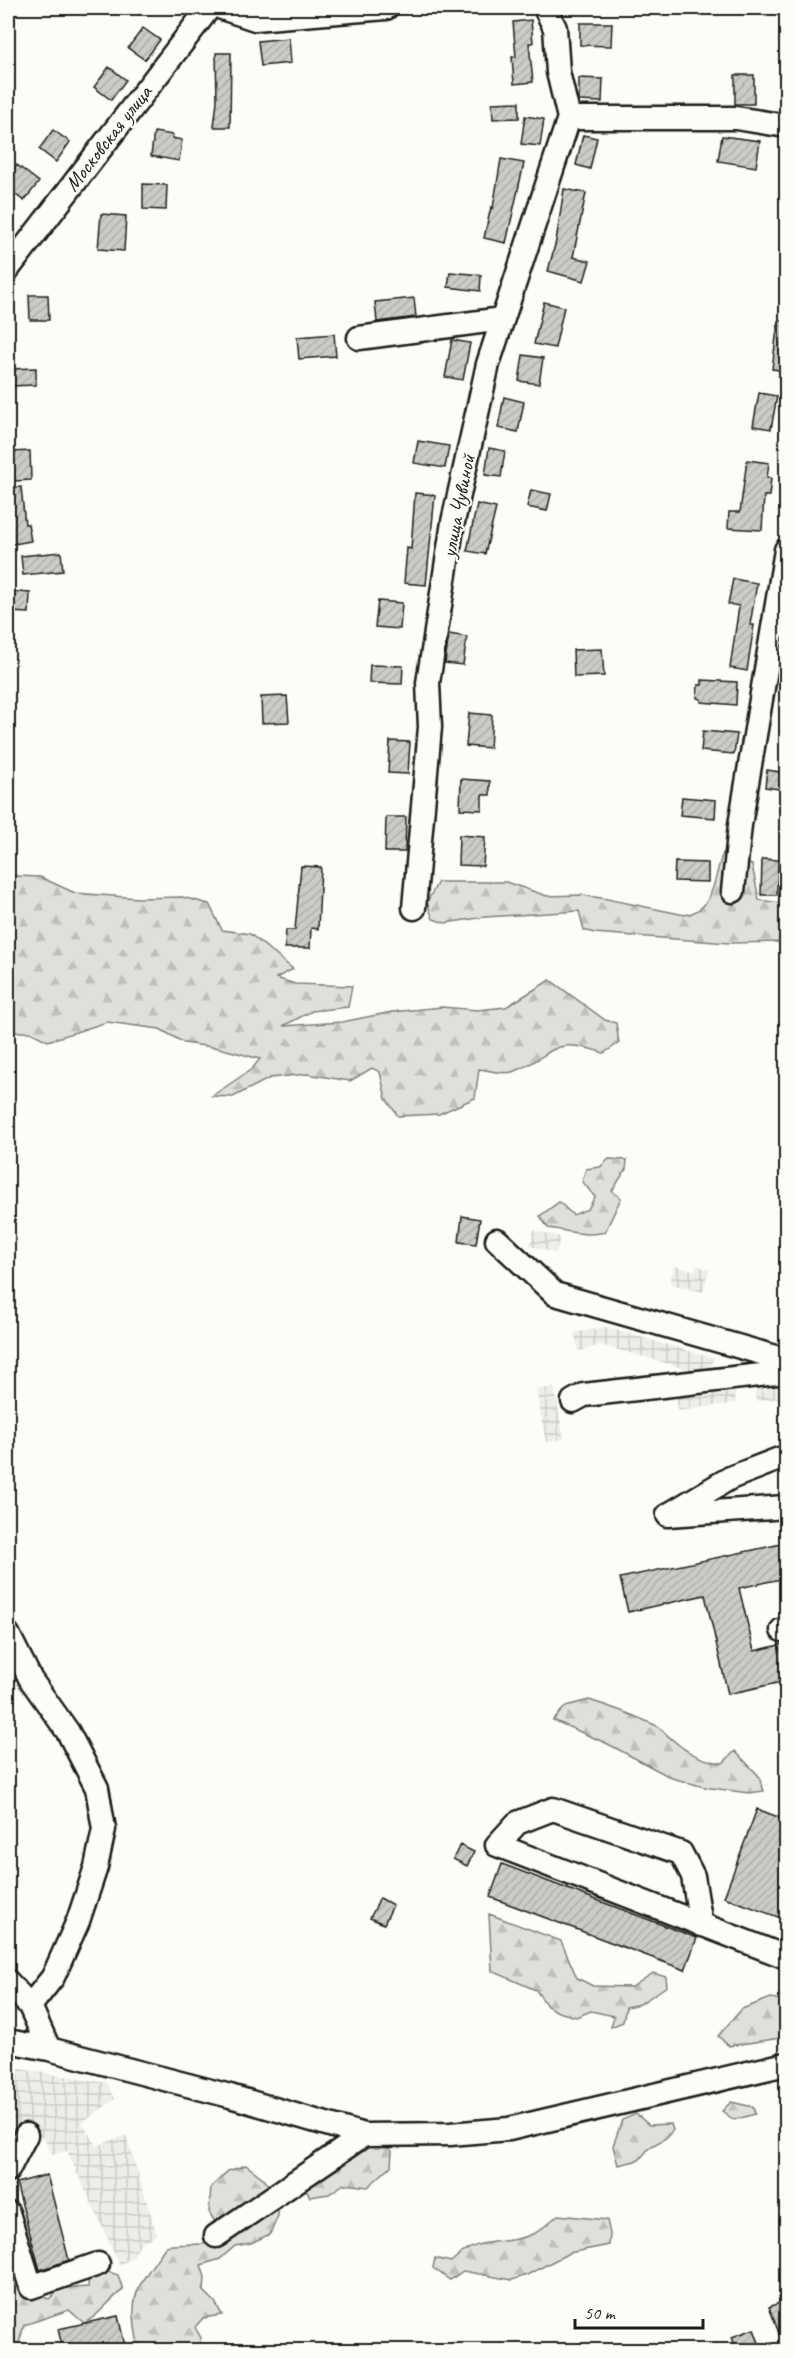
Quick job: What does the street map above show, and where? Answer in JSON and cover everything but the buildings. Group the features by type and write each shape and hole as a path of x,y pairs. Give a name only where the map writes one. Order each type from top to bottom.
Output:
{"street":[{"name":"Московская улица","path":"8,269 209,8"},
{"path":"222,8 255,19 386,8"},
{"path":"545,8 555,28 558,72 569,118 736,118 786,126"},
{"name":"улица Чувиной","path":"414,908 430,727 428,682 453,522 488,364 524,261 569,118"},
{"path":"359,338 502,319"},
{"path":"733,891 740,825 786,550"},
{"path":"497,1240 555,1294 786,1359"},
{"path":"573,1401 584,1395 786,1372"},
{"path":"786,1462 779,1459 730,1479 668,1515 786,1507"},
{"path":"8,1635 31,1680 68,1732 97,1788 104,1829 96,1867 78,1921 53,1977 30,2006"},
{"path":"701,1924 693,1876 681,1853 553,1809 517,1823 497,1845 786,1957"},
{"path":"8,1983 30,2006 49,2049"},
{"path":"8,2041 49,2049 364,2135 450,2134 509,2129 786,2064"},
{"path":"8,2170 26,2135"},
{"path":"216,2236 364,2135"},
{"path":"10,2228 31,2287 98,2264"}],"shaded area":[{"path":"534,1230 560,1237 556,1253 530,1246"},
{"path":"674,1266 695,1271 697,1266 709,1269 703,1292 670,1284"},
{"path":"605,1327 714,1358 708,1375 601,1345 579,1351 574,1333"},
{"path":"786,1380 786,1397 756,1401 754,1385"},
{"path":"734,1386 736,1403 678,1411 676,1394"},
{"path":"554,1387 564,1439 546,1442 536,1390"},
{"path":"8,2067 107,2083 115,2099 82,2123 97,2146 126,2135 157,2235 141,2242 133,2257 120,2265 67,2151 52,2154 43,2137 8,2153"}],"green space":[{"path":"786,848 786,942 729,943 594,933 584,930 579,911 485,917 445,923 433,919 427,902 438,882 506,882 547,896 582,895 685,915 695,912 708,899 723,853 752,865 759,900 780,903"},
{"path":"8,877 40,877 75,893 138,898 182,897 209,904 222,930 250,934 293,969 276,978 295,984 352,986 348,1007 312,1011 283,1026 342,1022 392,1012 442,1007 477,1010 506,1007 550,980 605,1020 616,1023 619,1043 604,1053 586,1048 562,1046 508,1073 479,1069 475,1098 439,1114 398,1116 386,1099 380,1072 372,1068 350,1081 307,1074 270,1078 233,1097 212,1096 252,1069 260,1059 219,1048 184,1043 160,1029 107,1022 48,1041 30,1032 8,1032"},
{"path":"609,1159 627,1160 626,1169 612,1191 621,1198 605,1232 584,1234 548,1228 540,1216 559,1202 573,1215 588,1209 595,1197 582,1181 586,1169 600,1167"},
{"path":"589,1700 655,1725 684,1749 702,1759 723,1763 735,1751 758,1775 764,1791 749,1793 704,1787 672,1778 608,1744 553,1720 566,1706"},
{"path":"489,1914 561,1941 577,1978 593,1986 632,1987 653,1973 666,1977 667,1986 640,2004 626,2007 623,2022 611,2027 614,2016 591,2011 576,2017 558,2012 547,2006 536,1990 492,1971"},
{"path":"771,1998 786,2001 786,2037 729,2046 718,2036 742,2009"},
{"path":"731,2102 753,2107 755,2114 734,2120 722,2111"},
{"path":"636,2114 649,2125 671,2124 673,2130 666,2138 650,2147 639,2160 618,2165 613,2146 622,2120"},
{"path":"348,2144 383,2144 392,2151 391,2166 368,2187 344,2184 329,2194 310,2197 304,2186"},
{"path":"246,2165 263,2178 279,2199 278,2216 270,2234 251,2243 235,2246 220,2259 201,2265 205,2277 204,2291 215,2302 222,2315 203,2318 195,2327 201,2338 198,2350 139,2350 134,2305 140,2284 166,2246 212,2243 225,2238 209,2212 211,2187 228,2171"},
{"path":"558,2215 607,2220 610,2234 609,2245 569,2253 527,2275 512,2280 463,2271 450,2280 433,2268 435,2258 451,2262 472,2247 523,2238 538,2231"},
{"path":"103,2270 118,2275 123,2290 94,2317 84,2323 69,2310 24,2325 17,2350 8,2350 8,2275 16,2275 33,2294 49,2299 64,2285 73,2288 88,2287 89,2272"}]}
